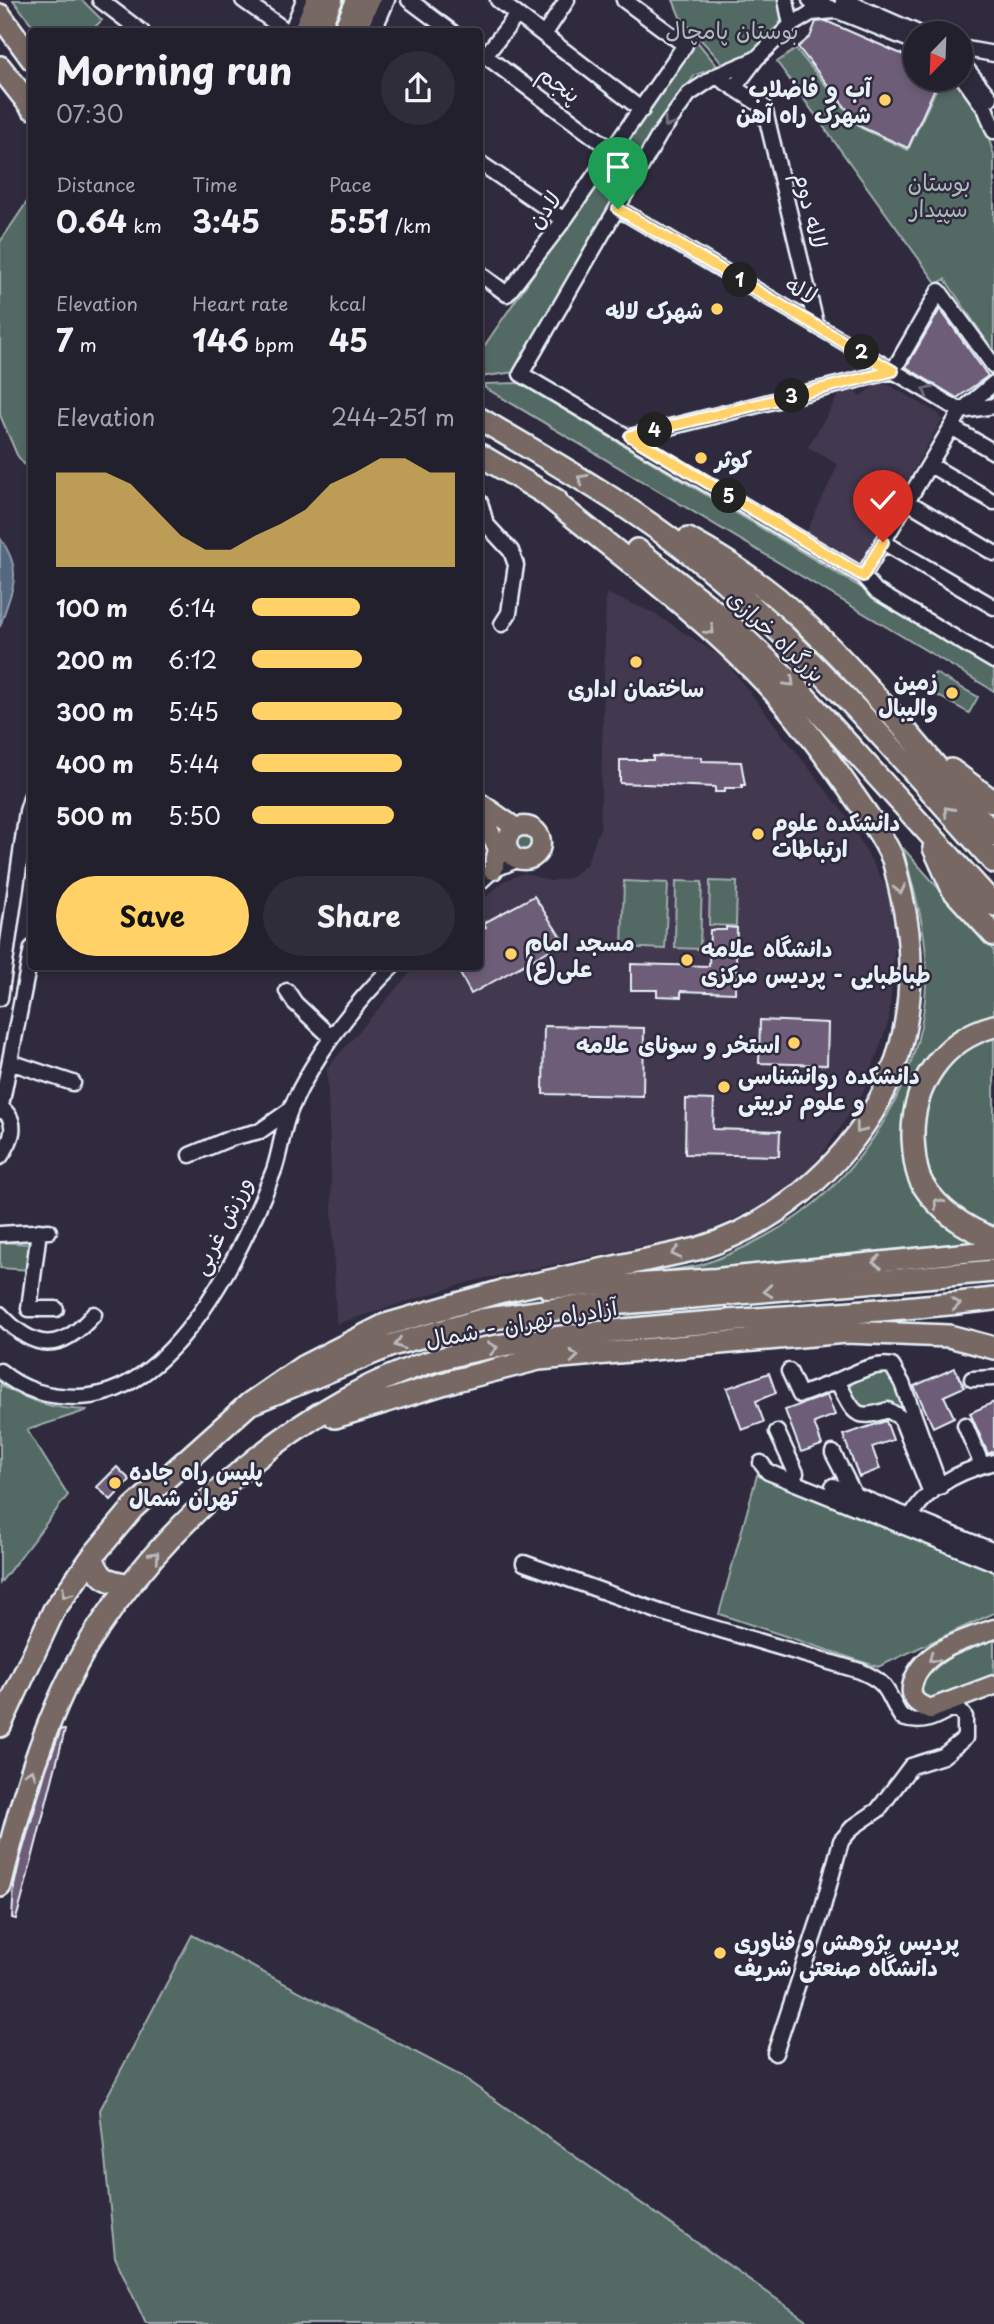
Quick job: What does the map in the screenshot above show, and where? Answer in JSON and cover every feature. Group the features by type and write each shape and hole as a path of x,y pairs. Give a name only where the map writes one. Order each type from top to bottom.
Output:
{"highway":[{"path":"0,15 28,53"},
{"path":"0,67 28,103"},
{"name":"بزرگراه خرازی","path":"483,421 622,503 712,571 774,625 853,706 994,862"},
{"name":"بزرگراه خرازی","path":"483,457 618,536 722,617 797,688 994,905"},
{"path":"249,1404 304,1366 385,1325 499,1292 724,1241 790,1203 840,1156 870,1117 889,1080 900,1045 908,1002 908,920 893,860 879,832 827,758 765,682 690,612 544,493"},
{"path":"622,503 719,556 777,598 851,670 994,835"},
{"path":"897,723 960,778 994,802"},
{"path":"924,827 954,890 994,935"},
{"path":"994,1026 967,1036 944,1054 929,1072 918,1098 913,1125 914,1154 922,1183 946,1213 972,1231 994,1239"},
{"name":"آزادراه تهران - شمال","path":"0,1726 54,1610 92,1558 133,1508 249,1404 392,1345 481,1320 564,1308 994,1271"},
{"name":"آزادراه تهران - شمال","path":"0,1886 29,1777 59,1700 85,1651 129,1585 185,1523 296,1429 392,1375 452,1355 603,1332 994,1299"},
{"path":"296,1429 452,1381 539,1359 846,1332 949,1336 994,1348"},
{"path":"92,1558 99,1576 107,1581 129,1585"}],"main road":[{"path":"304,28 316,0"},
{"path":"321,28 333,0"},
{"path":"344,28 356,0"},
{"path":"357,28 370,0"},
{"path":"483,806 512,836"},
{"path":"484,825 512,836 532,828 541,842 535,856 519,859 510,853 512,836"},
{"path":"484,825 498,849 493,870"},
{"path":"499,1292 716,1278 994,1250"},
{"path":"994,1629 937,1653 925,1661 912,1685 912,1696 919,1705 930,1709 946,1708 994,1685"}],"street":[{"path":"100,0 137,28"},
{"path":"243,0 283,28"},
{"path":"291,28 304,0"},
{"path":"375,28 387,0"},
{"path":"409,0 447,28"},
{"path":"498,0 642,110"},
{"path":"544,35 567,0"},
{"name":"لادن","path":"483,276 507,294 564,220 685,45 624,0"},
{"path":"786,0 791,25"},
{"path":"810,0 839,6 903,28"},
{"path":"716,76 734,88 756,60 791,25 811,13 839,6 903,36"},
{"path":"483,53 517,15"},
{"path":"973,50 994,54"},
{"name":"پنجم","path":"483,55 613,151"},
{"path":"756,60 716,76 689,94 660,134 521,374 863,576 876,590 994,661"},
{"path":"973,75 994,105"},
{"name":"لاله دوم","path":"734,88 764,107 816,324"},
{"path":"972,91 986,110 994,131"},
{"path":"483,165 564,220"},
{"name":"لاله","path":"618,209 961,411"},
{"path":"630,436 893,371 939,291 994,366"},
{"path":"863,576 961,411 994,383"},
{"path":"961,411 994,406"},
{"path":"953,428 994,452"},
{"path":"930,465 994,502"},
{"path":"908,502 994,553"},
{"path":"483,513 486,524 511,551 516,565 509,612 502,624"},
{"path":"883,542 994,607"},
{"path":"0,998 28,808"},
{"path":"483,880 493,870 519,859"},
{"path":"0,1157 10,1144 14,1129 8,1113 0,1109 28,969"},
{"name":"ورزش غربی","path":"5,1375 36,1392 61,1397 88,1397 119,1389 153,1368 186,1331 218,1285 246,1236 275,1168 290,1110 331,1037 390,970"},
{"path":"287,991 295,1003 331,1037"},
{"path":"10,1062 74,1083"},
{"path":"190,1155 231,1138 260,1131 290,1110"},
{"path":"0,1234 44,1231 29,1310 56,1309"},
{"path":"0,1314 18,1331 36,1340 51,1343 69,1339 94,1314"},
{"path":"789,1371 800,1395 861,1370 892,1366 902,1383 935,1490"},
{"path":"972,1380 994,1378"},
{"path":"837,1381 859,1415 866,1417 888,1410 901,1418 935,1490"},
{"path":"909,1520 935,1490 966,1469 988,1464 964,1425"},
{"path":"777,1432 796,1473"},
{"path":"833,1452 854,1494"},
{"path":"909,1520 768,1472 761,1463 854,1494 990,1555 994,1535"},
{"path":"524,1563 660,1612 860,1671 879,1679 887,1688 902,1718 917,1723 928,1721 946,1708 959,1710 965,1717 965,1738 943,1756 911,1766 878,1811 853,1826 841,1841 821,1914 775,2053"}],"shaded area":[{"path":"876,384 889,385 939,414 942,420 858,566 806,533 838,465 808,447 844,386 861,396"},
{"name":"دانشگاه علامه طباطبایی - پردیس مرکزی","path":"606,593 654,613 723,658 847,817 893,899 897,920 889,1020 864,1092 828,1146 793,1190 704,1234 473,1281 336,1324 327,1068 413,970 483,970 483,899 504,881 524,873 550,881 570,878 586,865 600,828"}],"green space":[{"path":"13,0 82,0 102,20 94,28 35,28"},
{"name":"بوستان پامچال","path":"673,0 784,2 782,16 773,36 757,49 724,65 680,17"},
{"path":"695,39 718,67 695,75 655,130 514,372 483,377 483,348"},
{"name":"بوستان سپیدار","path":"796,49 861,128 908,150 935,91 966,91 979,109 994,155 994,352 945,279 937,284 777,62"},
{"path":"28,200 28,469 17,455 0,415 0,242"},
{"path":"519,383 994,667 994,691 484,387 485,384"},
{"name":"زمین والیبال","path":"935,673 978,697 969,713 926,689"},
{"path":"524,828 534,833 539,843 534,853 524,858 514,853 509,843 514,833"},
{"path":"903,848 994,951 994,1018 948,1042 906,1151 982,1246 655,1275 700,1265 725,1256 764,1237 800,1214 832,1187 861,1155 885,1120 904,1082 917,1041 925,1000 926,957 923,929"},
{"path":"624,881 668,883 665,949 622,947"},
{"path":"676,881 702,882 700,949 675,948"},
{"path":"710,881 737,882 736,926 709,925"},
{"path":"994,1035 994,1231 958,1211 941,1194 929,1172 923,1149 923,1125 928,1101 938,1080 953,1061 971,1045"},
{"path":"0,1242 31,1244 30,1270 0,1268"},
{"path":"884,1369 901,1390 906,1404 906,1418 880,1408 860,1409 849,1392 854,1377"},
{"path":"0,1385 42,1404 88,1410 27,1430 68,1495 0,1583"},
{"path":"757,1475 994,1571 994,1613 878,1667 719,1614"},
{"path":"994,1637 994,1678 948,1699 922,1701 918,1691 932,1671 950,1657"},
{"path":"192,1935 461,2076 812,2324 146,2324 115,2257 100,2110"}],"water":[{"path":"0,538 8,551 14,572 11,593 0,627"}],"building":[{"name":"آب و فاضلاب شهرک راه آهن","path":"826,21 903,55 903,91 934,91 908,148 861,127 798,47 810,37 816,22"},
{"path":"940,309 988,376 957,398 906,367"},
{"path":"653,756 702,757 702,761 741,762 745,785 742,785 742,788 725,788 725,792 715,792 715,787 620,783 620,760 653,760"},
{"name":"مسجد امام علی(ع)","path":"534,896 564,942 471,994 458,970 483,970 484,923"},
{"path":"726,927 737,928 735,993 681,991 681,997 657,996 657,990 631,990 631,964 709,966 710,930 726,930"},
{"name":"استخر و سونای علامه","path":"760,1020 828,1023 827,1065 759,1063"},
{"path":"544,1026 644,1028 643,1096 543,1094"},
{"name":"دانشکده روانشناسی و علوم تربیتی","path":"686,1099 714,1100 713,1129 780,1131 779,1156 685,1154"},
{"path":"955,1368 964,1387 944,1396 954,1417 933,1427 914,1386"},
{"path":"769,1373 776,1393 756,1401 764,1422 742,1430 727,1388"},
{"path":"827,1395 835,1415 814,1423 822,1445 801,1452 785,1410"},
{"path":"994,1402 994,1451 988,1454 970,1413"},
{"path":"886,1421 893,1440 872,1447 880,1469 859,1477 843,1435"},
{"name":"پلیس راه جاده تهران شمال","path":"117,1467 130,1480 111,1500 97,1487"},
{"path":"61,1729 65,1730 16,1919 12,1918 14,1886 20,1859"}],"place":[{"name":"آب و فاضلاب شهرک راه آهن","path":"885,100"},
{"name":"شهرک لاله","path":"717,309"},
{"name":"کوثر","path":"701,458"},
{"name":"ساختمان اداری","path":"636,662"},
{"name":"زمین والیبال","path":"952,693"},
{"name":"دانشکده علوم ارتباطات","path":"758,834"},
{"name":"مسجد امام علی(ع)","path":"511,954"},
{"name":"دانشگاه علامه طباطبایی - پردیس مرکزی","path":"687,960"},
{"name":"استخر و سونای علامه","path":"794,1043"},
{"name":"دانشکده روانشناسی و علوم تربیتی","path":"724,1087"},
{"name":"پلیس راه جاده تهران شمال","path":"115,1483"},
{"name":"پردیس پژوهش و فناوری دانشگاه صنعتی شریف","path":"720,1953"}],"route":[{"path":"618,209 893,371 630,436 863,576 883,542"}]}
